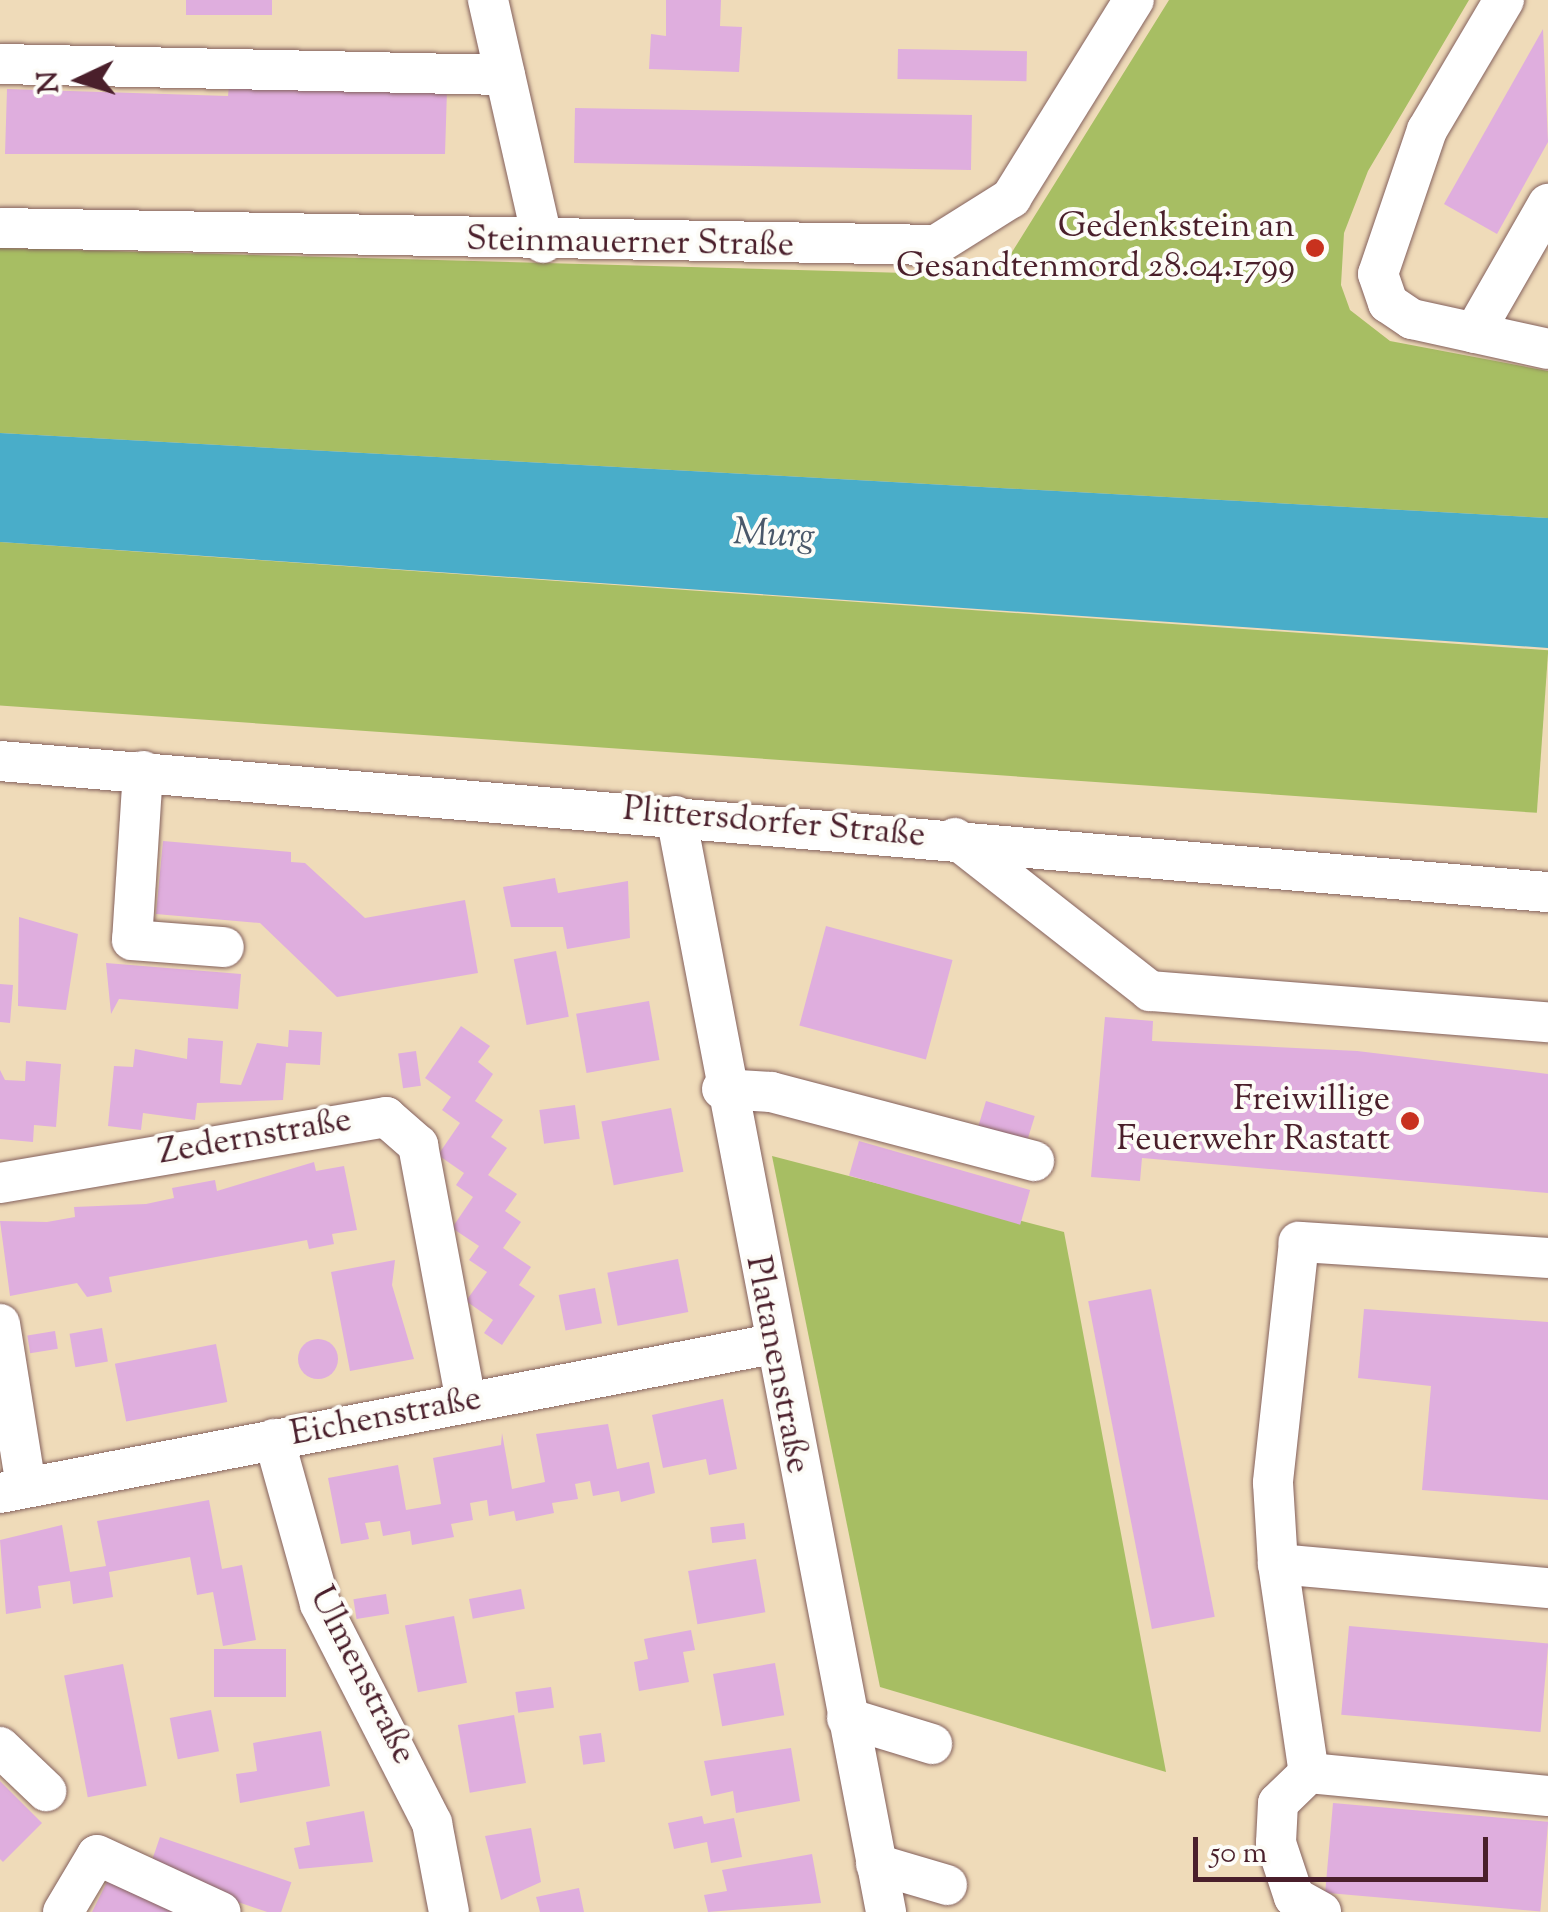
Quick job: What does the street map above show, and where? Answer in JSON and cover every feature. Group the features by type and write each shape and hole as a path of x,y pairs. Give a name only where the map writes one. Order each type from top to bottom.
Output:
{"street":[{"path":"488,0 544,243"},
{"name":"Steinmauerner Straße","path":"0,228 889,250 954,239 1011,198 1134,0"},
{"path":"1504,0 1427,130 1381,242 1380,288 1398,312 1548,349"},
{"path":"0,64 505,74"},
{"path":"1474,333 1546,210"},
{"name":"Plittersdorfer Straße","path":"0,761 956,838 1548,892"},
{"path":"143,771 132,940 224,947"},
{"name":"Platanenstraße","path":"676,816 722,1088 886,1912"},
{"path":"956,838 1150,991 1548,1022"},
{"path":"722,1088 771,1092 1034,1161"},
{"name":"Zedernstraße","path":"0,1183 386,1117 418,1145 466,1402"},
{"path":"1310,1773 1278,1564 1273,1483 1299,1242 1548,1258"},
{"path":"0,1324 13,1490"},
{"name":"Eichenstraße","path":"13,1490 772,1344"},
{"name":"Ulmenstraße","path":"274,1439 320,1604 432,1823 448,1912"},
{"path":"1278,1564 1548,1588"},
{"path":"847,1718 932,1744"},
{"path":"0,1747 46,1791"},
{"path":"1321,1912 1294,1897 1276,1843 1278,1802 1310,1773 1548,1796"},
{"path":"64,1912 97,1854 221,1912"},
{"path":"876,1864 947,1885"}],"green space":[{"path":"1169,0 1469,0 1368,171 1344,233 1341,285 1350,310 1390,341 1548,371 1548,518 0,433 0,248 979,275 1009,257"},
{"path":"0,542 1548,650 1537,813 0,705"},
{"path":"772,1156 1064,1232 1166,1772 880,1687"}],"water":[{"name":"Murg","path":"0,433 1548,518 1548,648 0,542"}],"building":[{"path":"186,0 272,0 272,15 186,15"},
{"path":"666,0 721,0 720,26 742,27 739,72 649,69 651,34 666,36"},
{"path":"1543,29 1548,142 1497,234 1444,204"},
{"path":"898,49 1027,51 1026,81 897,79"},
{"path":"229,85 447,90 445,154 5,154 7,89 228,96"},
{"path":"575,108 972,115 971,170 574,163"},
{"path":"163,841 291,852 291,862 305,863 365,918 465,900 478,973 337,997 260,923 156,914"},
{"path":"555,878 558,893 628,881 630,938 567,949 563,927 511,927 503,887"},
{"path":"19,917 78,934 66,1010 18,1006"},
{"path":"826,926 953,960 926,1059 799,1025"},
{"path":"556,951 569,1017 527,1025 514,959"},
{"path":"106,963 241,974 238,1009 119,999 111,1014"},
{"path":"0,984 13,985 10,1023 0,1022"},
{"path":"649,1001 659,1060 587,1073 576,1014"},
{"path":"1105,1017 1153,1021 1152,1041 1357,1051 1548,1074 1548,1193 1142,1158 1140,1181 1091,1177"},
{"path":"461,1026 490,1046 478,1062 493,1074 475,1101 503,1120 491,1137 507,1148 488,1175 517,1194 505,1211 521,1222 503,1248 531,1267 519,1285 535,1296 502,1345 484,1333 493,1320 466,1301 487,1272 469,1260 479,1246 452,1228 473,1197 456,1185 464,1173 438,1155 460,1123 442,1110 451,1097 425,1078"},
{"path":"289,1030 322,1032 320,1065 286,1063 283,1100 197,1103 195,1120 143,1113 141,1130 108,1126 114,1066 133,1067 135,1049 187,1059 188,1038 223,1041 220,1083 241,1085 257,1043 288,1047"},
{"path":"416,1051 421,1086 403,1088 398,1054"},
{"path":"26,1061 61,1064 56,1127 34,1125 33,1142 0,1139 0,1070 5,1080 25,1081"},
{"path":"986,1101 1035,1116 1025,1148 976,1134"},
{"path":"575,1105 580,1139 544,1144 539,1110"},
{"path":"671,1108 683,1172 614,1185 601,1122"},
{"path":"859,1141 1030,1190 1020,1225 849,1176"},
{"path":"314,1162 316,1171 344,1166 357,1230 332,1234 334,1244 309,1249 307,1240 109,1277 112,1292 87,1297 77,1283 10,1296 0,1221 47,1222 75,1217 74,1207 146,1204 174,1198 172,1188 215,1180 217,1191"},
{"path":"678,1259 688,1312 618,1326 607,1273"},
{"path":"395,1260 392,1285 414,1359 350,1371 331,1272"},
{"path":"595,1288 602,1323 566,1330 559,1295"},
{"path":"1151,1289 1215,1617 1152,1629 1088,1301"},
{"path":"1364,1309 1548,1322 1548,1500 1422,1490 1431,1386 1358,1378"},
{"path":"102,1328 108,1361 75,1367 70,1334"},
{"path":"55,1331 58,1349 30,1353 27,1335"},
{"path":"318,1339 332,1345 338,1359 332,1373 318,1379 304,1373 298,1359 304,1345"},
{"path":"216,1344 227,1402 126,1422 115,1364"},
{"path":"723,1399 737,1469 709,1475 706,1459 663,1468 652,1415"},
{"path":"608,1424 617,1469 649,1462 655,1493 621,1502 619,1491 593,1496 590,1481 575,1484 578,1499 552,1503 554,1513 516,1521 514,1511 489,1516 487,1500 470,1503 473,1520 451,1524 454,1537 412,1545 410,1531 383,1536 380,1521 365,1523 369,1539 341,1544 328,1478 398,1465 406,1510 441,1504 433,1458 501,1445 502,1433 512,1489 545,1482 536,1434"},
{"path":"209,1500 222,1569 242,1565 256,1640 223,1646 213,1592 197,1595 190,1557 109,1572 113,1597 73,1604 70,1581 38,1586 41,1608 6,1614 0,1540 62,1525 70,1572 106,1566 97,1521"},
{"path":"744,1523 746,1539 712,1543 710,1527"},
{"path":"756,1559 765,1612 697,1624 688,1571"},
{"path":"521,1589 525,1609 473,1619 469,1599"},
{"path":"386,1594 389,1614 357,1619 353,1599"},
{"path":"454,1616 467,1683 418,1692 405,1626"},
{"path":"1349,1626 1548,1643 1540,1732 1341,1715"},
{"path":"691,1630 695,1650 683,1652 689,1682 639,1691 634,1662 648,1659 644,1639"},
{"path":"214,1649 286,1649 286,1697 214,1697"},
{"path":"775,1663 784,1715 722,1726 713,1674"},
{"path":"123,1664 147,1786 88,1797 64,1675"},
{"path":"551,1687 554,1708 518,1713 515,1692"},
{"path":"211,1710 219,1751 178,1759 170,1718"},
{"path":"514,1715 526,1783 470,1793 458,1725"},
{"path":"321,1731 330,1786 240,1803 236,1774 257,1771 253,1743"},
{"path":"601,1733 605,1762 583,1765 579,1736"},
{"path":"791,1748 800,1801 736,1813 733,1791 711,1796 704,1761"},
{"path":"0,1781 42,1823 3,1862 0,1859"},
{"path":"1333,1803 1548,1822 1540,1911 1325,1893"},
{"path":"364,1811 373,1862 299,1869 294,1848 310,1845 306,1822"},
{"path":"702,1816 704,1824 734,1818 742,1857 711,1863 707,1842 674,1849 668,1823"},
{"path":"531,1828 541,1882 501,1900 485,1836"},
{"path":"160,1837 291,1882 281,1912 267,1912 148,1871"},
{"path":"812,1854 821,1903 708,1912 704,1895 727,1891 722,1870"},
{"path":"109,1878 176,1912 92,1912"},
{"path":"579,1888 584,1912 540,1912 536,1897"}],"place":[{"name":"Gedenkstein an Gesandtenmord 28.04.1799","path":"1315,248"},
{"name":"Freiwillige Feuerwehr Rastatt","path":"1410,1121"}]}
